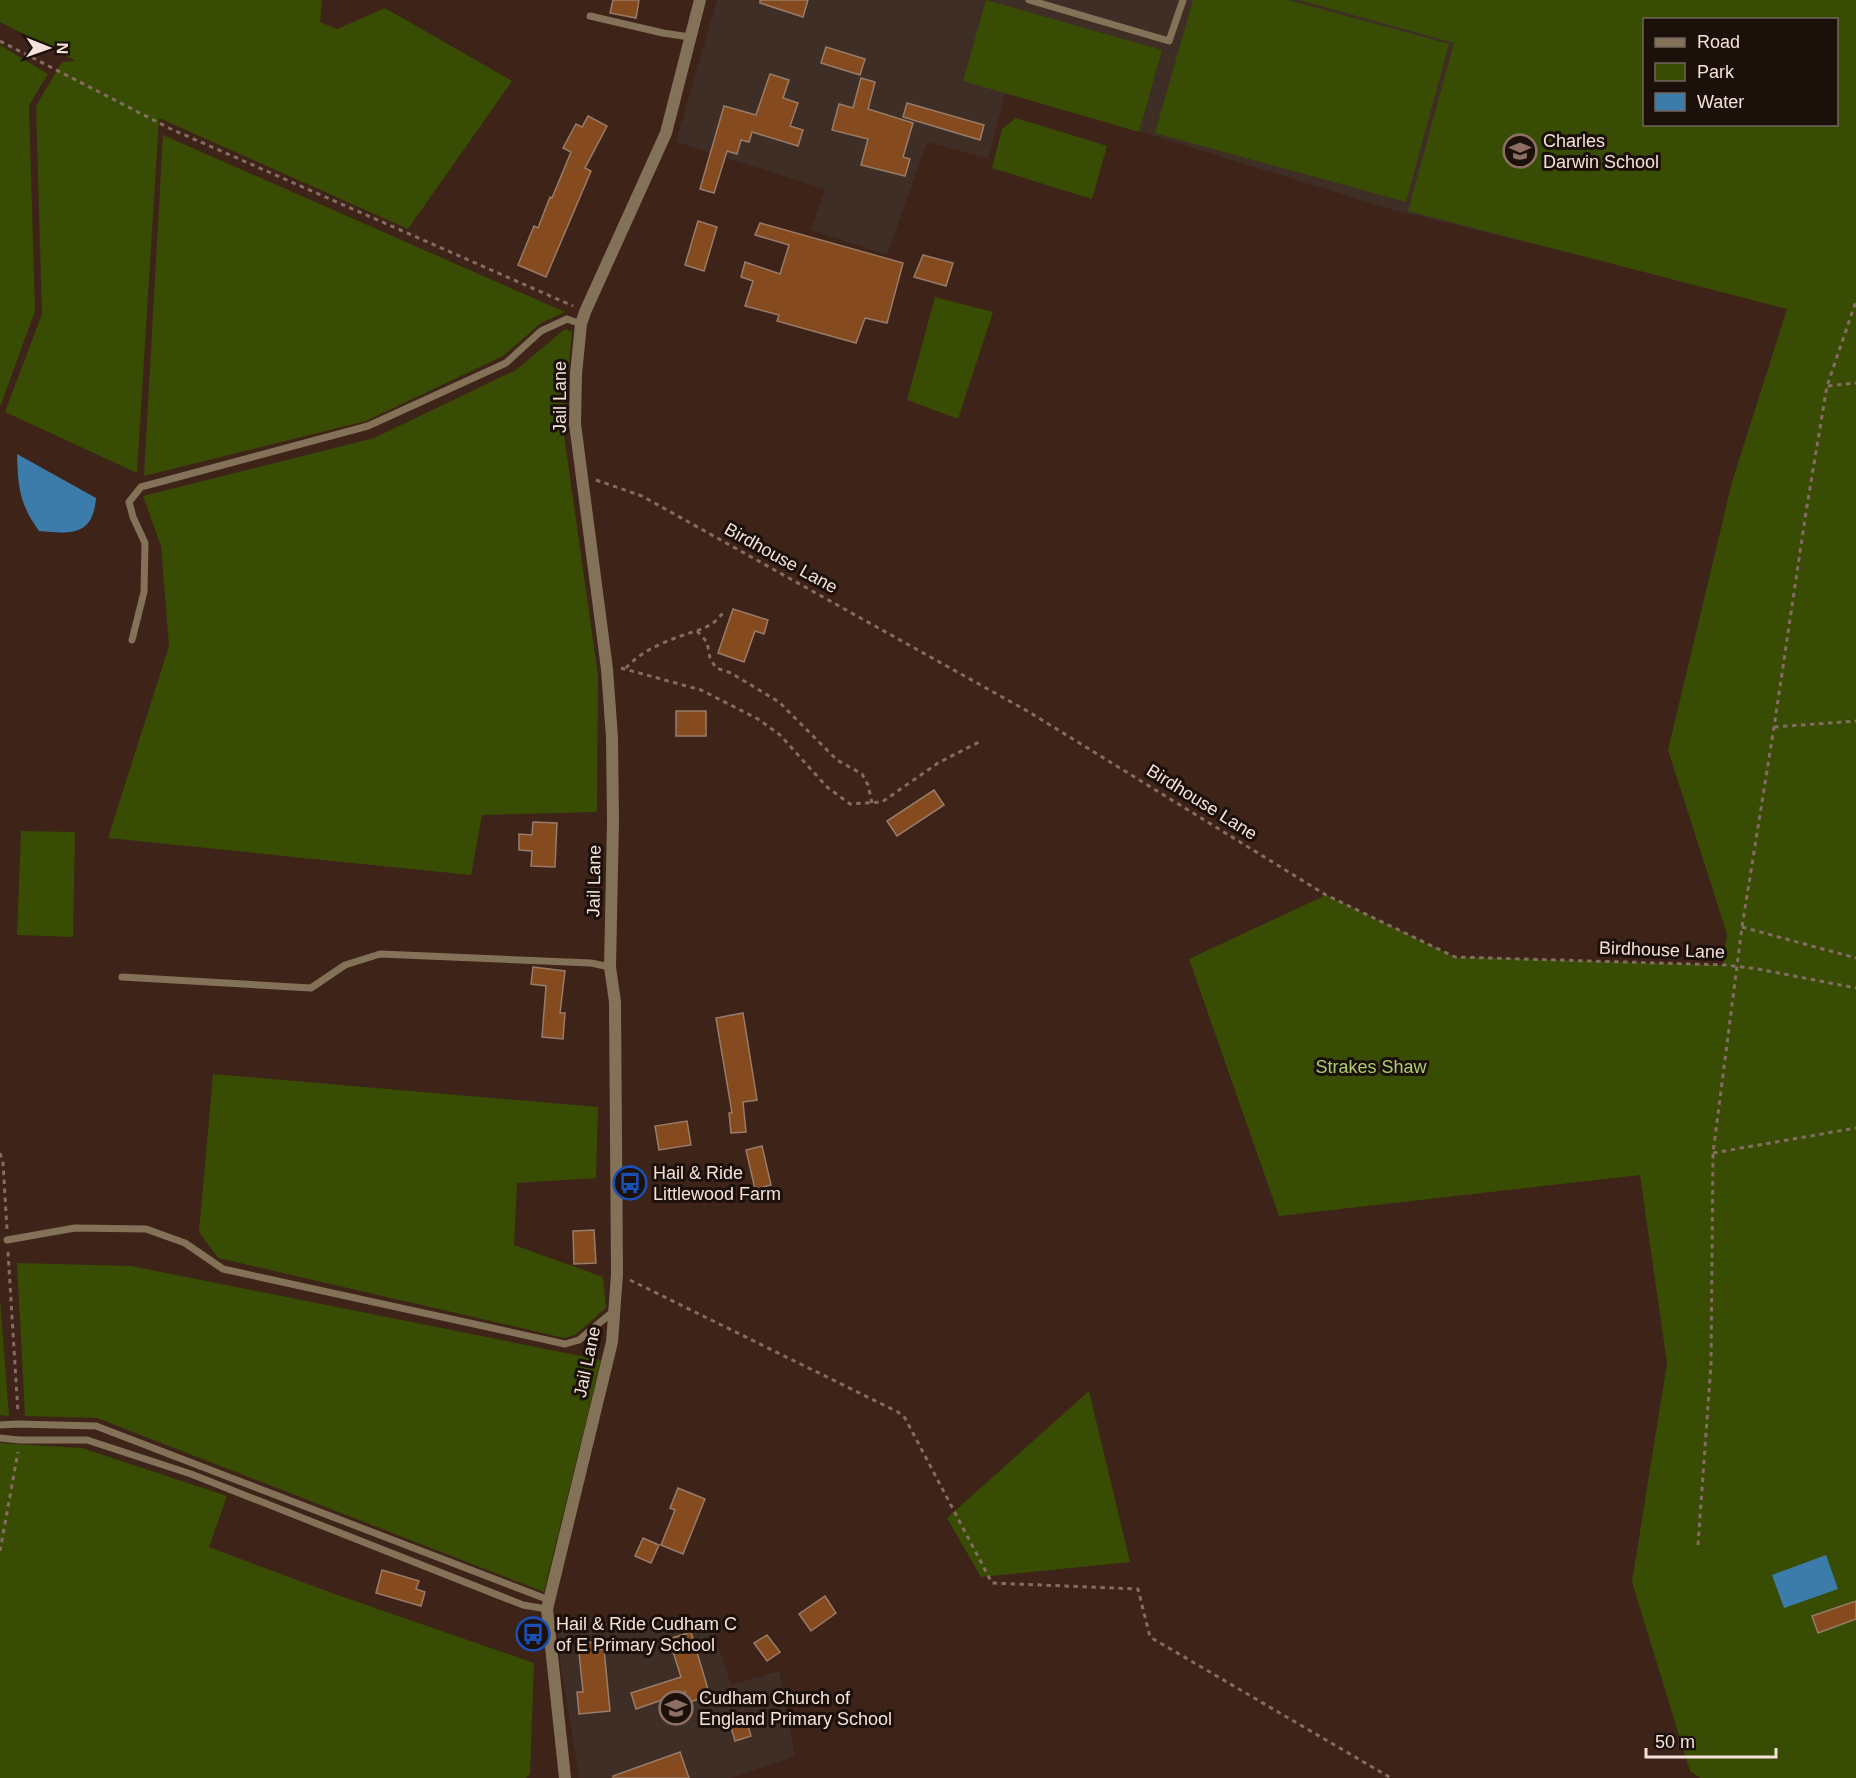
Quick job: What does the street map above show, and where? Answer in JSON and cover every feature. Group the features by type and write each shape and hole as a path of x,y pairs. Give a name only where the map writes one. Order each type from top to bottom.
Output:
{"street":[{"name":"Jail Lane","path":"565,1778 548,1605 612,1342 617,1274 615,1002 610,967 612,737 607,669 575,424 576,374 583,318 666,133 700,0"}],"lane":[{"path":"1029,0 1169,41 1183,0"},
{"path":"590,16 690,37"},
{"path":"132,640 144,592 145,543 129,502 141,487 368,426 506,363 541,331 567,320 583,318"},
{"path":"122,977 311,988 345,965 380,954 591,963 610,967"},
{"path":"7,1240 75,1228 146,1229 185,1243 223,1269 565,1344 579,1340 615,1310"},
{"path":"0,1425 96,1426 548,1605"},
{"path":"0,1438 87,1440 191,1474 523,1605 548,1605"}],"path":[{"path":"0,41 171,129 583,318"},
{"path":"1698,1545 1712,1364 1713,1153 1742,927 1827,386 1856,302"},
{"path":"1827,386 1856,383"},
{"name":"Birdhouse Lane","path":"582,476 642,496 1029,712 1326,895 1455,957 1737,966 1856,988"},
{"path":"626,668 634,658 652,648 679,636 697,632 718,620 724,610"},
{"path":"697,632 707,642 710,658 716,668 747,682 779,702 837,760 862,774 868,785 872,803"},
{"path":"607,669 626,668 701,690 758,718 780,735 827,787 850,804 882,802 938,763 981,741"},
{"path":"1774,727 1856,721"},
{"path":"1742,927 1856,958"},
{"path":"1713,1153 1856,1128"},
{"path":"0,1153 3,1162 18,1424"},
{"path":"617,1274 898,1412 905,1418 992,1583 1138,1589 1150,1637 1391,1778"},
{"path":"0,1551 20,1440"}],"shaded area":[{"name":"Charles Darwin School","path":"717,0 1856,0 1856,101 1788,306 1393,210 1006,90 988,159 927,142 887,255 811,230 825,189 676,142"},
{"name":"Cudham Church of England Primary School","path":"709,1618 731,1685 779,1671 795,1756 731,1778 579,1778 561,1667 557,1624"}],"green space":[{"path":"0,0 322,0 320,22 337,29 385,8 512,81 408,229 159,118 137,473 5,412 42,314 36,106 62,62 76,61 0,22"},
{"path":"986,0 1162,50 1139,132 963,81"},
{"path":"1193,0 1288,0 1449,44 1406,202 1155,133"},
{"name":"Strakes Shaw","path":"1299,0 1856,0 1856,1778 1700,1778 1690,1771 1632,1582 1667,1363 1640,1175 1279,1216 1189,959 1326,895 1455,957 1723,965 1727,934 1668,750 1732,482 1787,309 1408,211 1454,43"},
{"path":"0,45 48,74 29,105 35,311 0,407"},
{"path":"1016,118 1107,146 1092,199 992,168 1002,129"},
{"path":"163,135 565,312 541,323 503,356 366,421 144,476"},
{"path":"935,297 993,312 958,419 907,400"},
{"path":"565,329 572,332 563,428 598,675 597,812 482,815 471,875 108,838 169,646 161,546 143,496 374,438 516,370"},
{"path":"21,831 75,832 73,937 17,935"},
{"path":"213,1074 598,1107 596,1178 517,1183 514,1245 603,1277 606,1308 575,1335 564,1338 218,1258 199,1232"},
{"path":"17,1263 131,1266 601,1360 544,1592 97,1418 25,1416"},
{"path":"0,1299 9,1416 0,1415"},
{"path":"1089,1391 1130,1562 981,1577 947,1518"},
{"path":"0,1443 82,1448 227,1496 209,1547 329,1592 534,1663 530,1774 526,1778 0,1778"}],"water":[{"path":"17,454 96,498 94,510 85,526 70,532 39,531 27,512 21,494"},
{"path":"1826,1555 1838,1589 1784,1608 1772,1575"}],"building":[{"path":"613,0 639,0 636,18 610,13"},
{"path":"760,0 808,0 803,17 760,3"},
{"path":"826,47 865,59 860,75 821,63"},
{"path":"770,74 789,80 783,98 798,103 790,126 803,130 798,146 752,132 749,142 741,140 737,154 727,151 714,193 700,189 724,106 756,115"},
{"path":"861,78 875,82 868,109 913,123 903,157 910,159 905,176 861,165 868,139 832,130 839,104 853,108"},
{"path":"907,103 984,125 980,140 903,117"},
{"path":"588,116 607,126 585,168 591,171 546,277 518,265 534,226 538,228 571,152 563,148 576,124 582,127"},
{"path":"698,221 717,227 704,271 685,265"},
{"path":"760,223 903,263 887,323 865,318 856,343 777,321 779,315 745,306 753,281 741,277 745,262 780,274 789,245 755,235"},
{"path":"923,255 953,263 946,286 914,277"},
{"path":"733,609 768,620 764,634 755,631 744,662 718,653"},
{"path":"676,711 706,711 706,736 676,736"},
{"path":"934,790 944,805 897,836 887,821"},
{"path":"533,822 557,823 555,867 531,866 532,851 519,850 519,834 532,835"},
{"path":"533,967 565,971 560,1013 565,1013 563,1039 542,1037 546,986 531,984"},
{"path":"743,1013 757,1100 743,1102 746,1132 731,1133 729,1113 732,1113 716,1018"},
{"path":"687,1121 691,1145 659,1150 655,1126"},
{"path":"762,1146 771,1185 755,1189 746,1150"},
{"path":"594,1230 596,1263 574,1264 573,1231"},
{"path":"678,1488 705,1499 683,1554 661,1545 675,1510 670,1508"},
{"path":"643,1538 659,1545 651,1563 635,1556"},
{"path":"382,1570 419,1581 416,1589 425,1592 421,1606 376,1593"},
{"path":"825,1596 836,1613 811,1631 799,1614"},
{"path":"1856,1601 1856,1619 1818,1633 1812,1616"},
{"path":"691,1632 710,1696 689,1702 685,1692 636,1709 631,1693 681,1677 669,1639"},
{"path":"767,1635 780,1652 767,1661 754,1643"},
{"path":"592,1642 593,1651 604,1649 610,1711 579,1714 577,1692 583,1692 578,1643"},
{"path":"746,1719 751,1736 735,1741 730,1724"},
{"path":"680,1752 689,1778 613,1778 613,1776"}],"place":[{"name":"Charles Darwin School","path":"1520,151"},
{"name":"Hail & Ride Littlewood Farm","path":"630,1183"},
{"name":"Hail & Ride Cudham C of E Primary School","path":"533,1634"},
{"name":"Cudham Church of England Primary School","path":"676,1708"}]}
